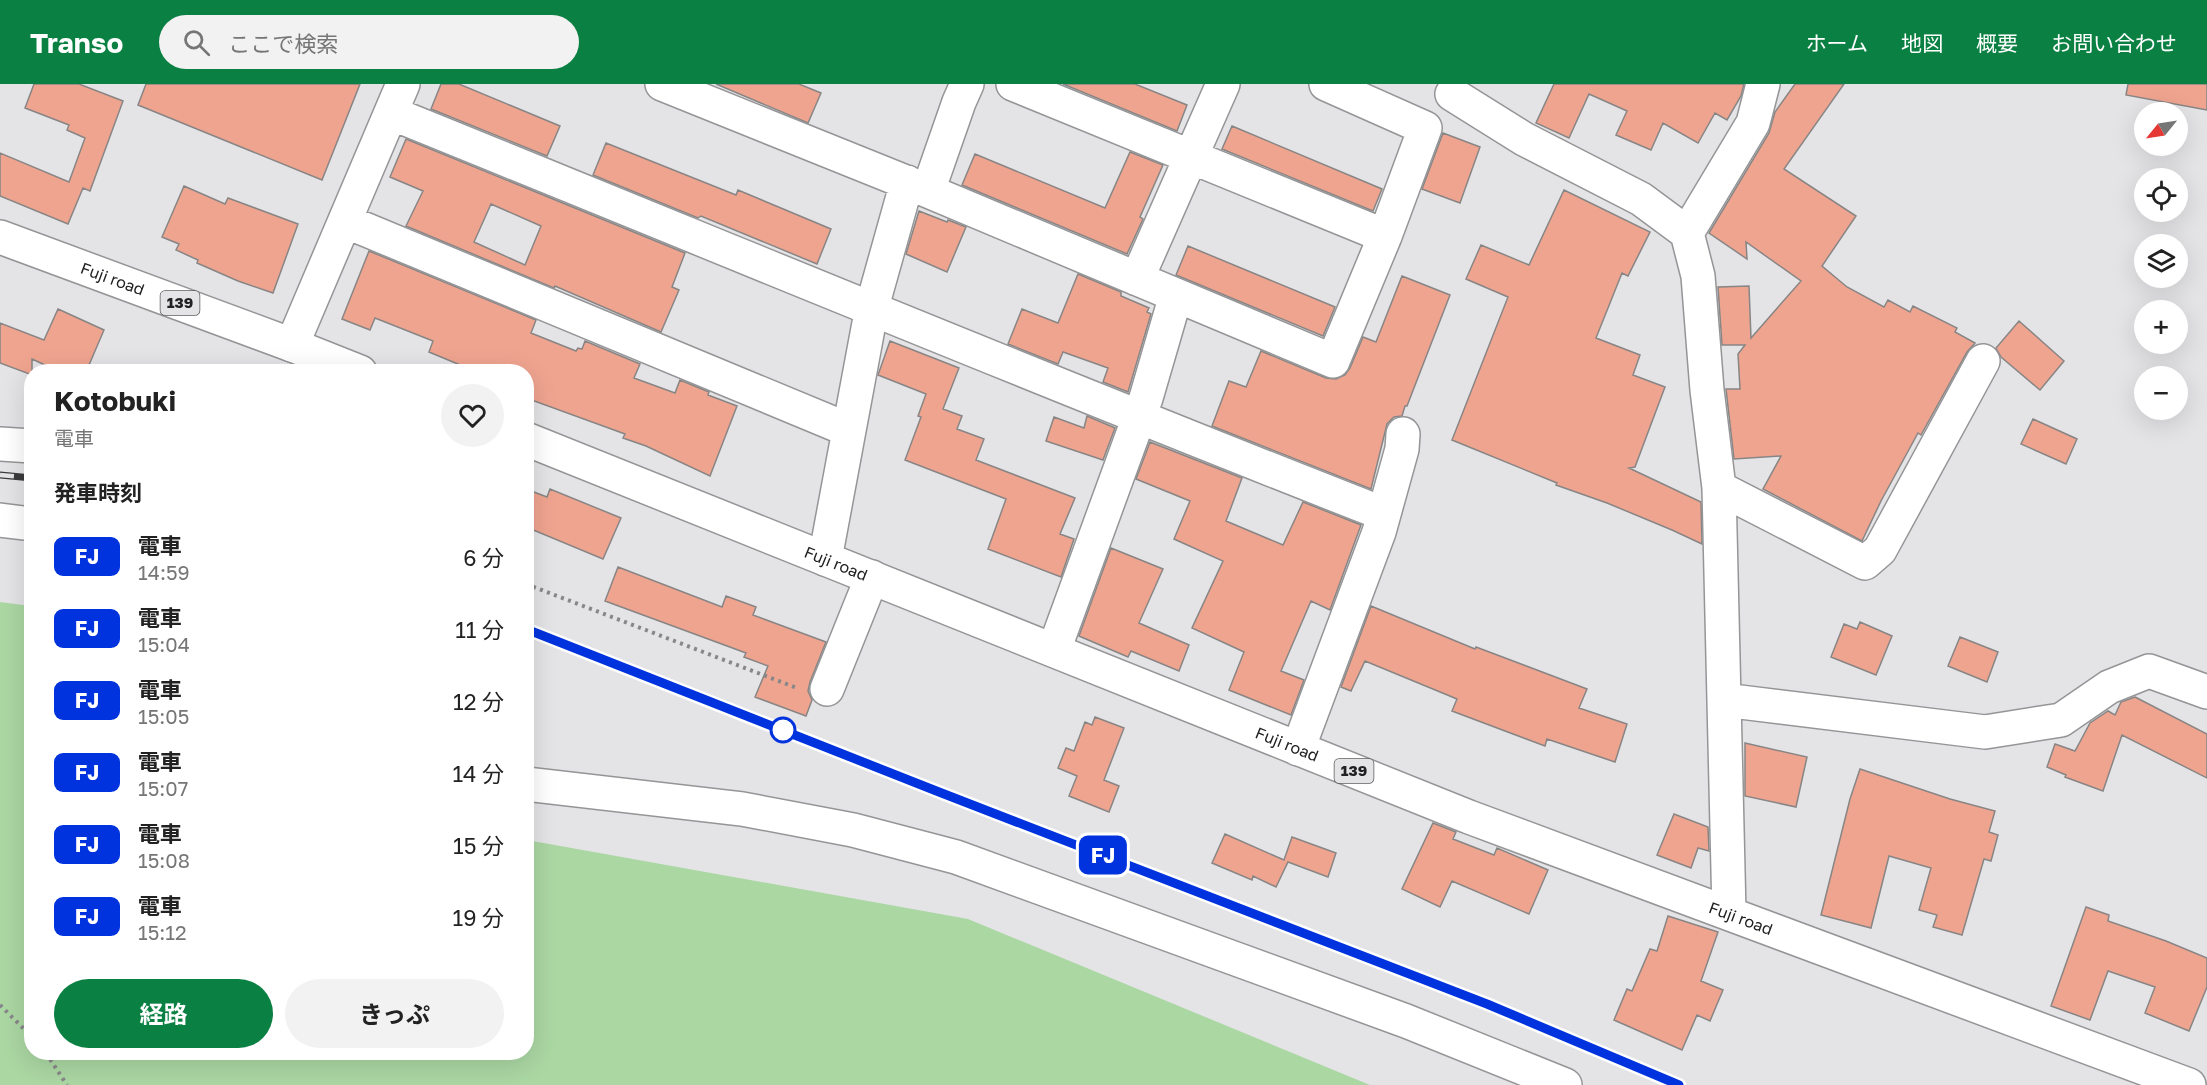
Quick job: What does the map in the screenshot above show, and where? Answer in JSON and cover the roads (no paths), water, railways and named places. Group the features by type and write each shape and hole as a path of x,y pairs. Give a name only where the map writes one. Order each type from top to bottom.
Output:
{"main road":[{"path":"662,84 918,187 1333,361 1385,236 1425,128 1326,84"},
{"path":"825,559 872,308 918,187 967,84"},
{"path":"1013,84 1385,236"},
{"path":"1137,279 1223,84"},
{"path":"1687,233 1753,123 1763,84"},
{"path":"1452,94 1524,139 1641,198 1687,233 1698,276 1707,390 1719,488 1729,913"},
{"path":"292,345 397,99 872,308 1138,418 1384,514"},
{"path":"345,221 406,249 849,430"},
{"name":"Fuji road","path":"0,237 340,364"},
{"path":"1054,650 1138,418 1176,295"},
{"path":"1719,488 1865,563 1880,549 1983,361"},
{"path":"1298,749 1379,532 1402,449 1403,434"},
{"name":"Fuji road","path":"534,442 1469,817 2189,1085"},
{"path":"0,444 24,446"},
{"path":"0,520 24,523"},
{"path":"827,689 872,577"},
{"path":"1724,700 1985,732 2061,720 2109,687 2149,671 2207,692"},
{"path":"534,785 742,810 854,830 956,857 1406,1022 1565,1085"}],"railway":[{"path":"0,475 24,477"},
{"path":"534,632 1487,1004 1679,1085"}],"train":[{"name":"FJ","path":"534,632 1487,1004 1679,1085"}]}
